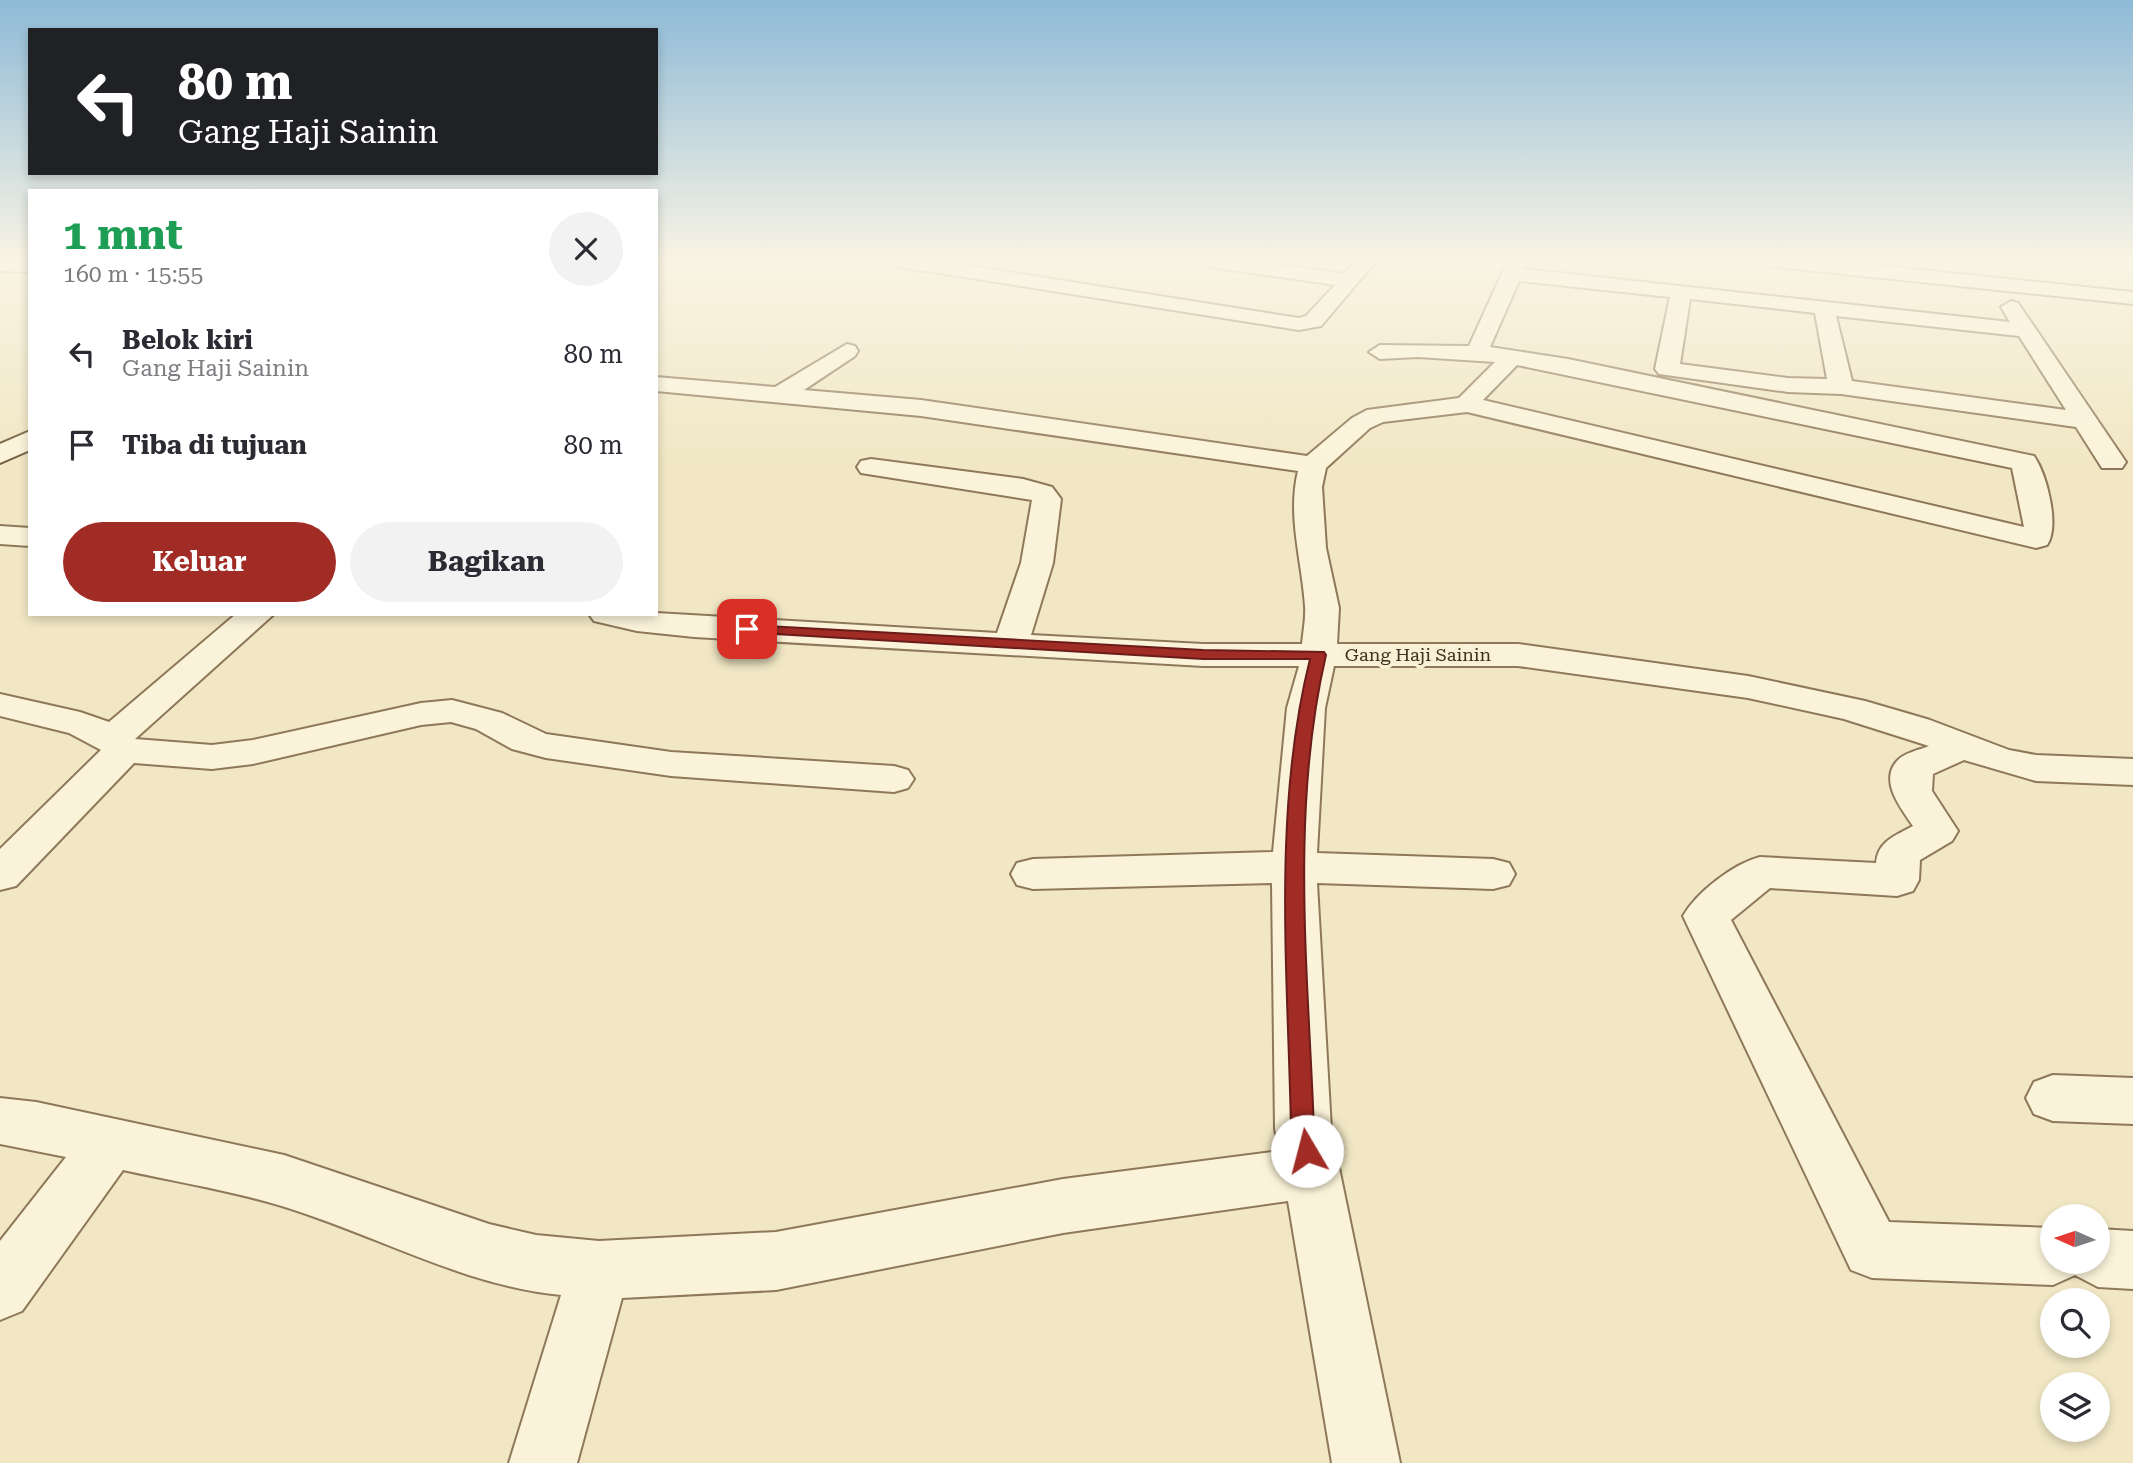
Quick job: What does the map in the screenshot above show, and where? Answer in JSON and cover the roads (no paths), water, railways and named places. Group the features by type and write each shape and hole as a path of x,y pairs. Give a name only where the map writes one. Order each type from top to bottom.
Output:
{"street":[{"path":"1478,350 1488,328"},
{"path":"1674,328 1667,369 1716,378 1841,387 2082,420"},
{"path":"1828,328 1841,387"},
{"path":"2010,328 2026,330 2082,420 2112,462"},
{"path":"1366,1463 1303,1129 1294,867 1306,708 1319,655 1322,608 1311,548 1308,487 1313,465 1361,423 1376,415 1473,404 1714,466 2036,539 2040,523 2024,462 1478,350 1415,349 1380,352"},
{"path":"783,393 847,351"},
{"path":"1473,404 1469,401 1513,356"},
{"path":"658,384 783,393 921,408 1313,465"},
{"path":"0,455 28,440"},
{"path":"871,467 1023,488 1042,493 1047,499 1037,564 1010,645"},
{"path":"0,535 28,537"},
{"path":"0,875 118,744 255,616"},
{"name":"Gang Haji Sainin","path":"615,616 637,621 694,626 1203,655 1518,655 1748,687 1852,709 1916,728 1960,748 2036,768 2133,772"},
{"path":"0,705 77,724 118,744 212,757 253,752 421,714 452,711 489,720 526,741 546,747 671,764 894,779"},
{"path":"1960,748 1913,767 1911,791 1937,831 1899,853 1897,880 1760,872 1706,916 1872,1250 2040,1256"},
{"path":"1032,874 1294,867 1493,874"},
{"path":"2053,1098 2133,1101"},
{"path":"0,1121 284,1181 489,1252 537,1264 599,1270 776,1261 1063,1206 1312,1172"},
{"path":"0,1290 110,1143"},
{"path":"2110,1259 2133,1260"},
{"path":"543,1463 599,1270"}]}
